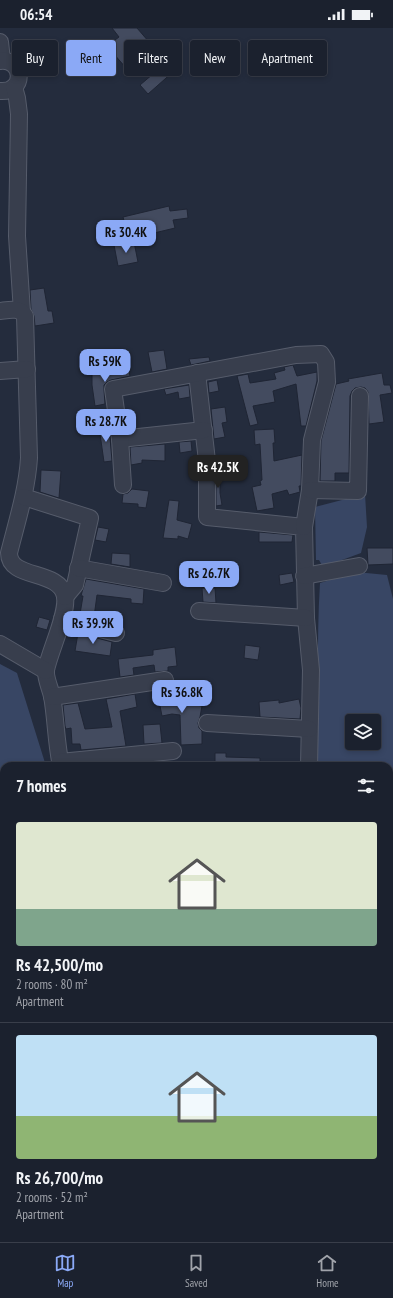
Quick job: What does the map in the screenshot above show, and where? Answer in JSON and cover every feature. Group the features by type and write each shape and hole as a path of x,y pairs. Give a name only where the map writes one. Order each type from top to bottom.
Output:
{"street":[{"path":"0,42 1,60 12,63 18,72 18,82 7,89 17,98 19,114 17,236 22,312 25,316 29,458 28,476 24,497 9,553 5,562 14,567 56,582 62,588 65,597 65,608 46,671 52,697 61,762"},
{"path":"0,311 18,310 22,312"},
{"path":"123,485 120,439 113,389 296,355 321,354 326,362 327,382 312,440 310,490 304,527 306,618 311,670 309,762"},
{"path":"0,371 27,369"},
{"path":"197,373 207,461 207,517 304,527"},
{"path":"310,490 358,491 360,396"},
{"path":"120,439 204,430"},
{"path":"24,497 90,518 74,585 65,597"},
{"path":"304,576 359,566"},
{"path":"78,568 163,583"},
{"path":"199,611 306,618"},
{"path":"62,619 116,633"},
{"path":"0,644 46,671"},
{"path":"52,697 165,680"},
{"path":"207,723 309,728"},
{"path":"78,762 173,751"}],"water":[{"path":"365,494 367,527 361,553 323,567 319,560 316,560 315,507"},
{"path":"356,572 387,575 393,599 393,762 314,762 317,720 320,583"},
{"path":"0,664 17,673 45,762 0,762"}],"building":[{"path":"112,28 137,28 147,40 124,40 124,66 116,56 115,40 119,37"},
{"path":"151,76 168,76 148,94 140,85"},
{"path":"169,206 170,211 187,209 188,218 173,220 175,228 129,239 123,217"},
{"path":"134,242 138,262 118,266 114,245"},
{"path":"44,288 48,311 52,311 54,323 35,326 34,316 31,309 30,290"},
{"path":"164,350 167,369 152,372 148,352"},
{"path":"209,357 210,361 191,365 189,359"},
{"path":"293,365 297,376 317,372 317,381 306,426 301,426 296,384 273,391 275,402 253,406 258,424 250,426 237,376 248,374 250,383 276,379 274,373 285,370 284,367"},
{"path":"128,367 130,376 107,382 104,385 105,404 95,406 92,372 103,372"},
{"path":"382,373 384,385 390,385 392,393 380,395 384,422 369,424 368,392 365,388 355,388 350,396 349,473 335,473 335,481 320,481 321,441 336,384 349,381 348,379"},
{"path":"217,380 219,391 209,393 208,382"},
{"path":"189,385 190,397 179,399 178,392 166,395 164,389"},
{"path":"225,407 227,422 222,423 225,437 214,439 211,409"},
{"path":"109,426 112,461 104,462 99,427"},
{"path":"274,429 274,461 302,455 301,486 299,486 300,492 289,495 287,490 272,494 274,508 257,511 252,487 261,485 260,481 262,480 260,444 255,445 254,430"},
{"path":"191,441 192,451 180,453 179,442"},
{"path":"165,444 165,461 142,460 142,463 131,465 130,447"},
{"path":"41,470 61,471 59,498 40,492"},
{"path":"216,470 220,470 220,493 222,505 216,506"},
{"path":"132,489 149,491 146,508 138,507 138,504 122,503 123,494 128,493"},
{"path":"169,500 179,501 177,520 192,524 188,539 178,536 178,539 163,538"},
{"path":"98,527 109,529 106,542 95,540"},
{"path":"259,532 293,535 292,542 259,542"},
{"path":"367,548 393,548 393,564 368,565"},
{"path":"112,553 130,554 130,567 111,564"},
{"path":"292,573 294,582 280,585 279,575"},
{"path":"86,579 144,589 143,604 131,603 131,599 97,595 94,617 80,614 83,596 81,596"},
{"path":"202,588 215,588 216,603 203,602"},
{"path":"39,617 50,620 47,630 36,627"},
{"path":"78,633 112,642 110,656 75,651"},
{"path":"245,645 260,647 258,660 244,658"},
{"path":"175,647 177,666 168,667 168,671 155,672 154,665 133,668 134,675 120,677 118,659 153,655 153,650"},
{"path":"179,682 182,701 202,706 198,723 199,728 202,731 202,744 181,745 180,715 172,714 162,716 157,691 167,689 174,683"},
{"path":"135,694 137,707 120,711 126,746 81,750 80,744 72,744 71,728 66,729 65,726 63,705 78,703 85,729 112,727 106,699"},
{"path":"299,699 301,708 300,719 260,717 259,702 279,700 279,703"},
{"path":"160,724 162,743 144,744 143,725"},
{"path":"215,753 226,753 226,757 260,758 260,762 215,762"}]}
